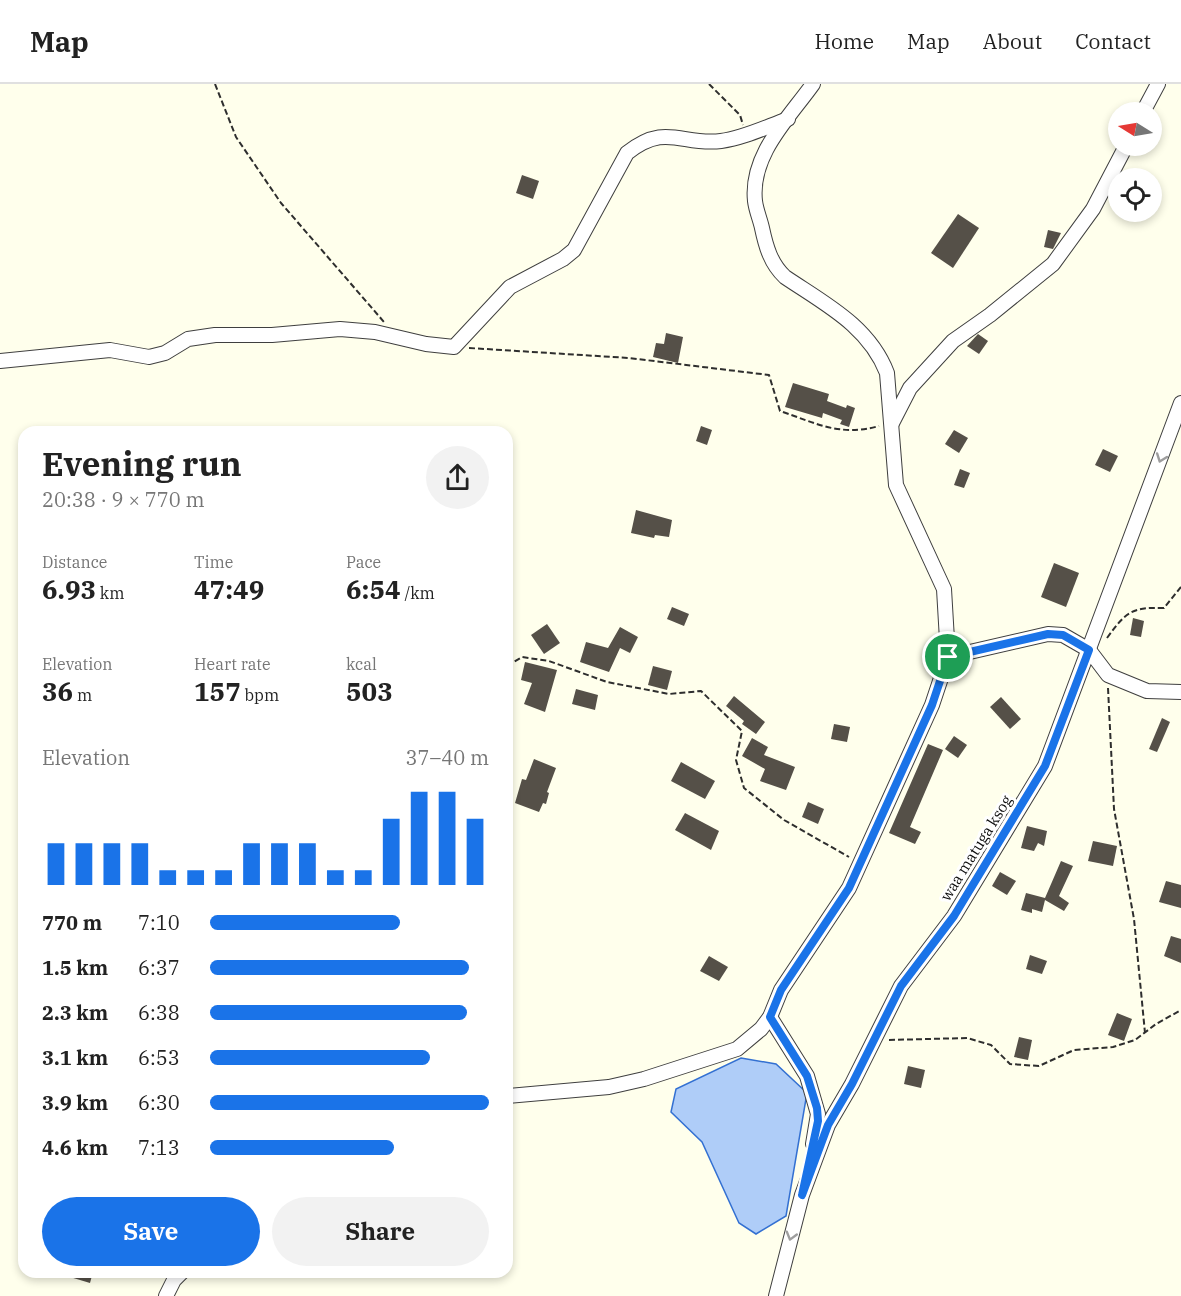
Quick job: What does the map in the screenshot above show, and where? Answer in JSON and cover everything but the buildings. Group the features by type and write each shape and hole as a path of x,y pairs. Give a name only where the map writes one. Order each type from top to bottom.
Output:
{"street":[{"path":"513,1095 609,1087 675,1070 737,1049 753,1038 770,1017 781,990 840,904 932,705 948,657 944,589 897,486 887,372 882,360 866,336 776,268 766,245 755,202 755,183 769,143 813,84"},
{"path":"1148,102 1158,84"},
{"path":"0,361 110,350 149,357 165,352 189,339 228,333 272,335 340,329 398,336 426,344 454,347 510,287 563,259 574,250 627,153 639,143 670,136 707,142 725,140 788,119"},
{"path":"891,423 910,388 953,341 990,315 1053,264 1093,209 1121,156"},
{"name":"waa matuga ksog","path":"776,1296 802,1195 828,1125 852,1084 901,986 954,916 1045,766 1181,403"},
{"path":"948,657 1048,634 1063,635 1089,650 1108,675 1147,691 1181,692"},
{"path":"770,1017 807,1076 817,1108 818,1121 802,1195"},
{"path":"166,1296 176,1278"}],"path":[{"path":"215,84 236,137 281,203 398,336"},
{"path":"454,347 629,358 768,375 780,411 835,430 858,432 891,423"},
{"path":"1105,640 1124,615 1146,608 1164,608 1181,587"},
{"path":"513,662 522,657 549,661 606,682 669,694 701,691 742,731 736,760 744,788 784,820 859,863"},
{"path":"1108,675 1114,809 1134,919 1144,1032"},
{"path":"874,1040 967,1038 991,1045 1010,1064 1039,1066 1074,1050 1113,1047 1135,1040 1181,1010"}],"water":[{"path":"741,1058 776,1064 807,1093 786,1216 756,1234 739,1223 702,1142 671,1112 676,1089"}],"route":[{"path":"1048,634 1071,638 1089,650 1045,766 954,916 901,986 852,1084 828,1125 802,1195 818,1121 817,1108 807,1076 770,1017 781,990 849,888 932,705 948,657 1048,634"}]}
